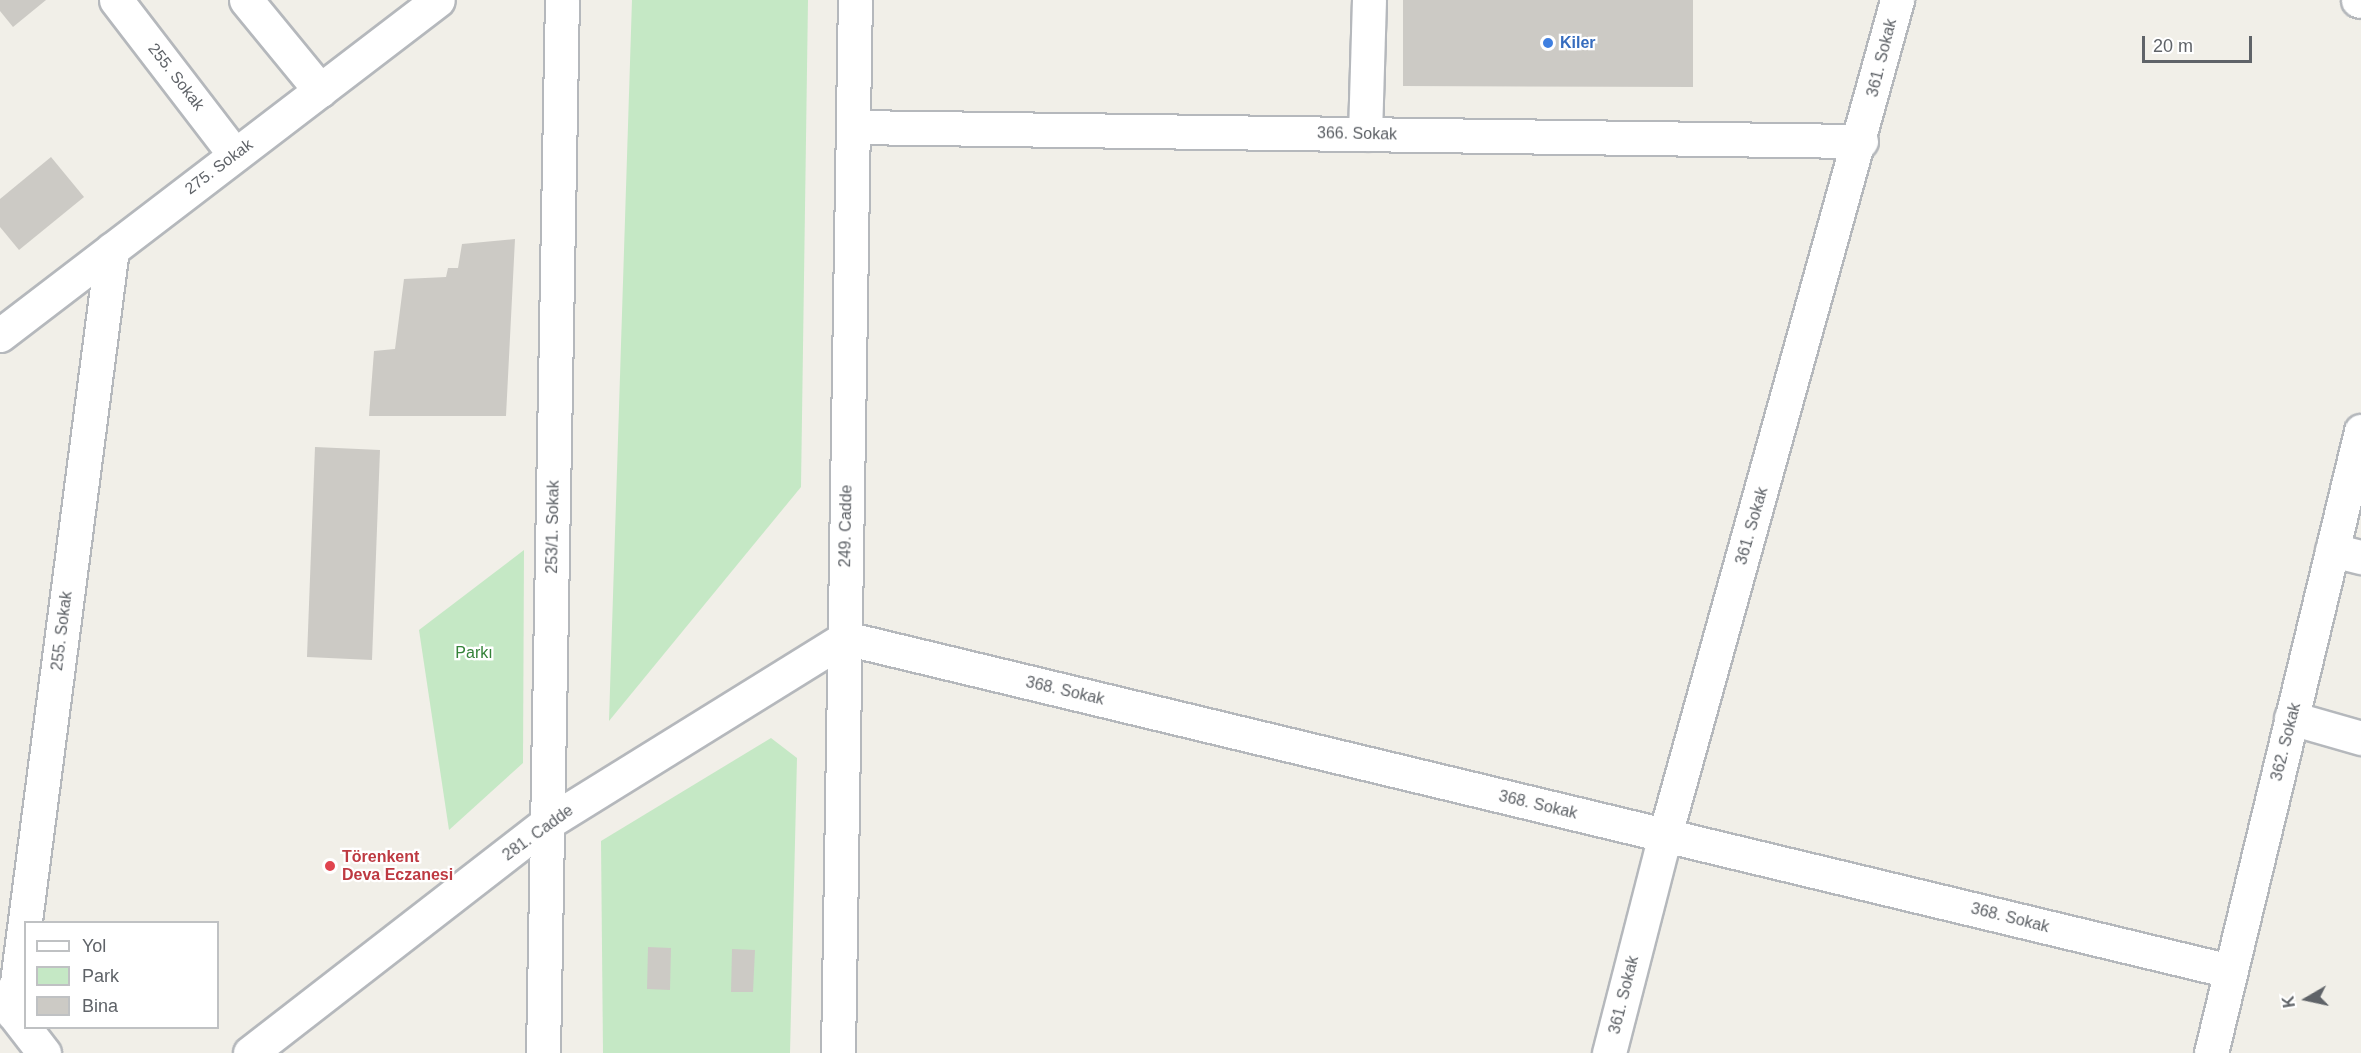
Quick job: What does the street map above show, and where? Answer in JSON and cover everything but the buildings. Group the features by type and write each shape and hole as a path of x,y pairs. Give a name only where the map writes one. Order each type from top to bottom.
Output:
{"street":[{"name":"255. Sokak","path":"116,0 236,155"},
{"path":"246,0 320,90"},
{"name":"275. Sokak","path":"0,335 438,0"},
{"name":"253/1. Sokak","path":"543,1053 562,0"},
{"name":"249. Cadde","path":"838,1053 855,0"},
{"path":"1365,134 1369,0"},
{"name":"361. Sokak","path":"1609,1053 1665,835 1861,141 1897,0"},
{"name":"366. Sokak","path":"853,127 1861,141"},
{"name":"255. Sokak","path":"6,1005 112,249"},
{"name":"362. Sokak","path":"2211,1053 2291,718 2347,554 2361,431"},
{"name":"281. Cadde","path":"250,1053 548,823 845,638"},
{"name":"368. Sokak","path":"845,638 2230,972"},
{"path":"2291,718 2361,738"},
{"path":"6,1005 24,1028"},
{"path":"25,1029 44,1053"}],"green space":[{"path":"632,0 808,0 801,487 609,721"},
{"name":"Parkı","path":"524,550 523,763 449,830 419,630"},
{"path":"771,738 797,758 790,1053 603,1053 601,841"}],"place":[{"name":"Kiler","path":"1548,43"},
{"name":"Törenkent Deva Eczanesi","path":"330,866"}]}
